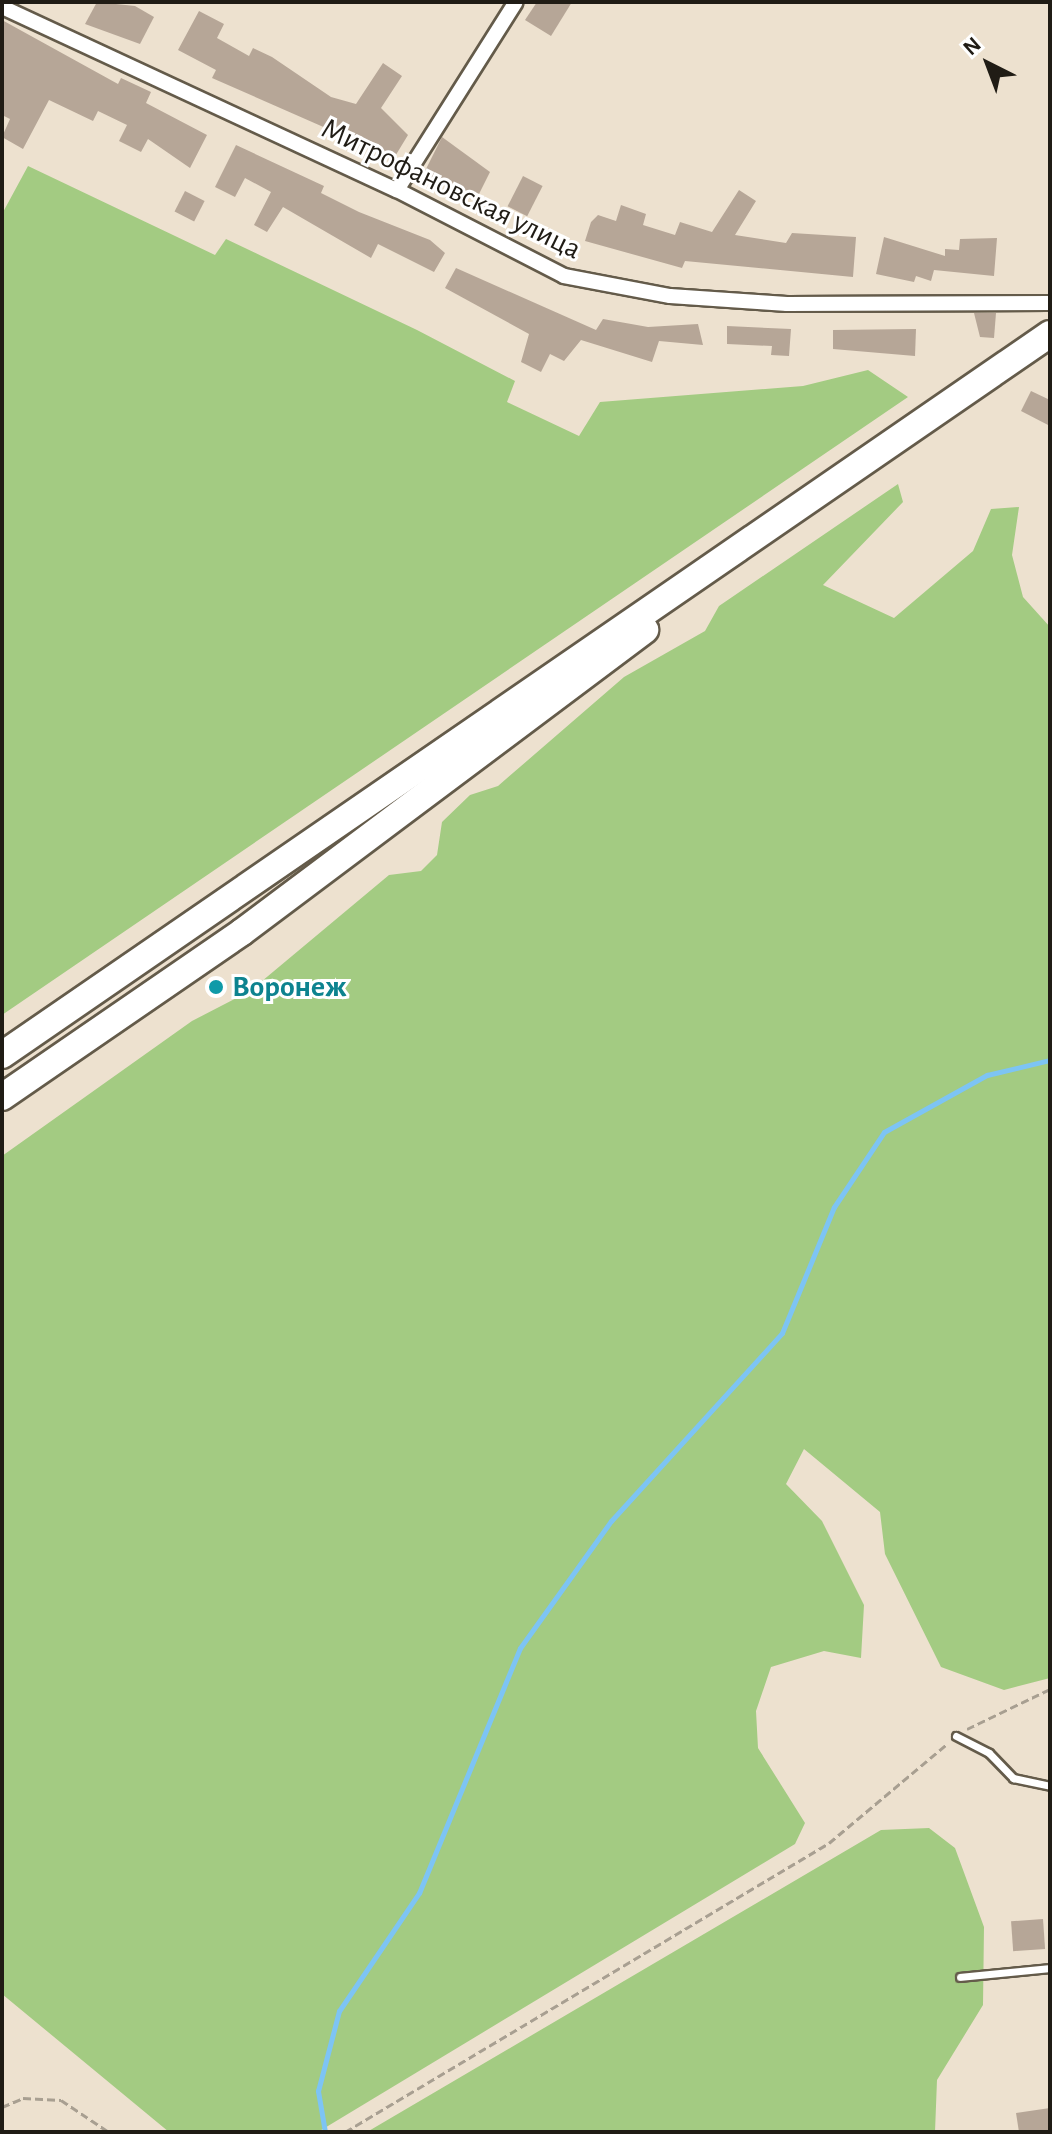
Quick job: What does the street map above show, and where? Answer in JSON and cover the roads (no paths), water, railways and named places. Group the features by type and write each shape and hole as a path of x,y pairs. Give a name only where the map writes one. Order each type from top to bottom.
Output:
{"highway":[{"path":"2,1055 1050,334"},
{"path":"2,1097 267,913 805,505"}],"street":[{"path":"397,190 516,2"},
{"name":"Митрофановская улица","path":"2,7 397,190 564,276 670,296 787,304 1050,303"}],"lane":[{"path":"956,1736 989,1753 1013,1778 1050,1786"},
{"path":"960,1977 1050,1968"}],"waterway":[{"path":"325,2132 318,2091 339,2011 419,1893 520,1648 611,1521 782,1333 834,1207 884,1132 987,1075 1050,1060"}],"place":[{"name":"Воронеж","path":"216,987"}]}
